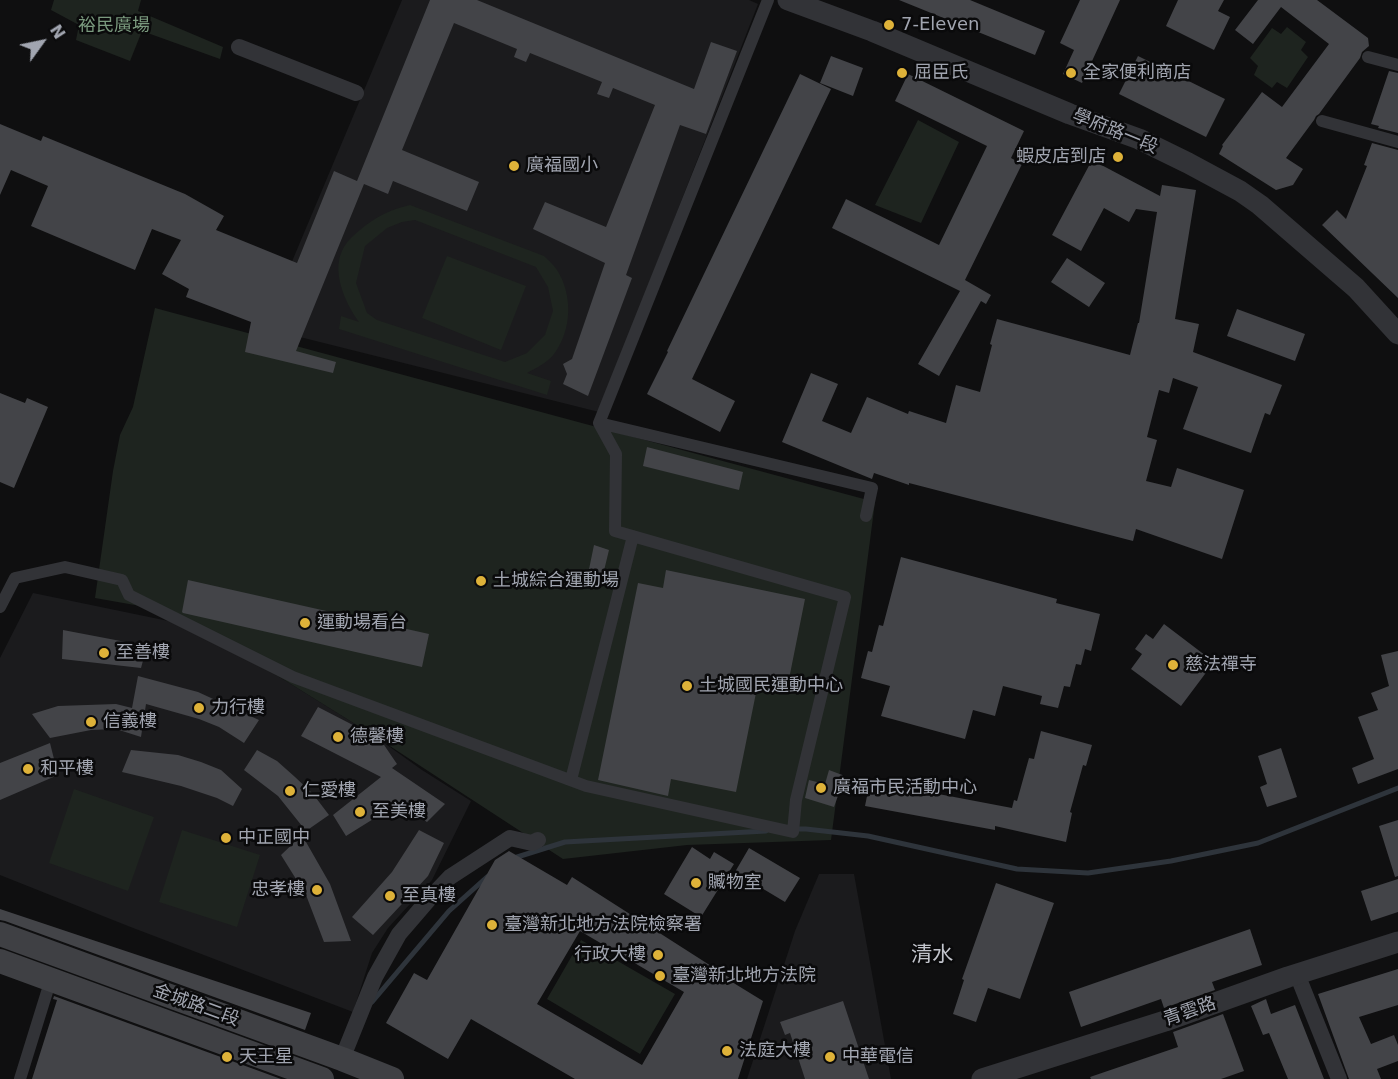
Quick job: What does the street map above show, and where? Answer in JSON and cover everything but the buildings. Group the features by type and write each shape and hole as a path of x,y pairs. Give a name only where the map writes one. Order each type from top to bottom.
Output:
{"main road":[{"name":"金城路二段","path":"0,934 392,1079"},
{"name":"金城路二段","path":"0,961 322,1079"}],"street":[{"path":"598,423 768,0"},
{"name":"學府路一段","path":"788,0 872,31 1070,114 1139,139 1240,191 1260,205 1356,288 1398,334"},
{"path":"238,47 356,93"},
{"path":"1368,57 1398,65"},
{"path":"1322,121 1398,142"},
{"path":"598,423 872,488 866,516"},
{"path":"0,606 15,578 65,567 122,580 129,596 293,677 586,786 793,832 796,800 845,597 615,531 616,454 598,423"},
{"path":"571,780 633,536"},
{"path":"342,1059 375,977 399,934 430,898 450,877 510,838 531,843 538,840"},
{"name":"青雲路","path":"982,1079 1165,1021 1297,974 1398,942"},
{"path":"1297,974 1339,1079"},
{"path":"20,1079 51,979"}],"shaded area":[{"name":"廣福國小","path":"402,0 749,0 758,4 599,412 264,328"},
{"name":"中正國中","path":"33,593 178,623 278,676 376,737 471,801 432,880 388,928 372,953 353,1012 0,875 0,658"},
{"name":"中華電信","path":"819,874 854,874 891,1079 747,1079 795,931"}],"green space":[{"name":"裕民廣場","path":"54,0 141,0 138,11 223,47 220,59 142,31 130,61 76,40 79,25 51,10"},
{"path":"1287,27 1306,42 1301,50 1308,57 1287,88 1277,82 1272,88 1254,75 1258,66 1250,58 1272,28 1281,34"},
{"path":"918,120 959,142 921,223 875,205"},
{"path":"410,205 544,256 556,268 566,290 568,301 564,334 554,354 527,373 551,381 547,395 339,329 341,316 359,322 344,296 339,276 338,266 344,247 353,236 372,221","holes":["415,220 536,267 548,287 553,311 545,335 527,353 505,362 377,320 367,313 356,283 365,246 387,228"]},
{"path":"447,256 526,286 501,350 422,318"},
{"name":"土城綜合運動場","path":"155,308 875,502 831,840 687,845 563,859 278,676 146,607 95,598 120,435 133,407"},
{"path":"74,789 154,817 128,891 49,863"},
{"path":"182,830 260,855 237,927 159,902"},
{"path":"581,940 675,994 640,1054 547,999"}],"waterway":[{"path":"793,829 868,836 1017,869 1088,873 1171,861 1258,843 1398,788"},
{"path":"514,858 565,842 766,831"},
{"path":"372,1002 449,911 487,877"}],"place":[{"name":"7-Eleven","path":"889,25"},
{"name":"屈臣氏","path":"902,73"},
{"name":"全家便利商店","path":"1071,73"},
{"name":"蝦皮店到店","path":"1118,157"},
{"name":"廣福國小","path":"514,166"},
{"name":"土城綜合運動場","path":"481,581"},
{"name":"運動場看台","path":"305,623"},
{"name":"至善樓","path":"104,653"},
{"name":"慈法禪寺","path":"1173,665"},
{"name":"土城國民運動中心","path":"687,686"},
{"name":"力行樓","path":"199,708"},
{"name":"信義樓","path":"91,722"},
{"name":"德馨樓","path":"338,737"},
{"name":"和平樓","path":"28,769"},
{"name":"廣福市民活動中心","path":"821,788"},
{"name":"仁愛樓","path":"290,791"},
{"name":"至美樓","path":"360,812"},
{"name":"中正國中","path":"226,838"},
{"name":"贓物室","path":"696,883"},
{"name":"忠孝樓","path":"317,890"},
{"name":"至真樓","path":"390,896"},
{"name":"臺灣新北地方法院檢察署","path":"492,925"},
{"name":"行政大樓","path":"658,955"},
{"name":"臺灣新北地方法院","path":"660,976"},
{"name":"法庭大樓","path":"727,1051"},
{"name":"天王星","path":"227,1057"},
{"name":"中華電信","path":"830,1057"}],"district":[{"name":"清水","path":"932,956"}]}
